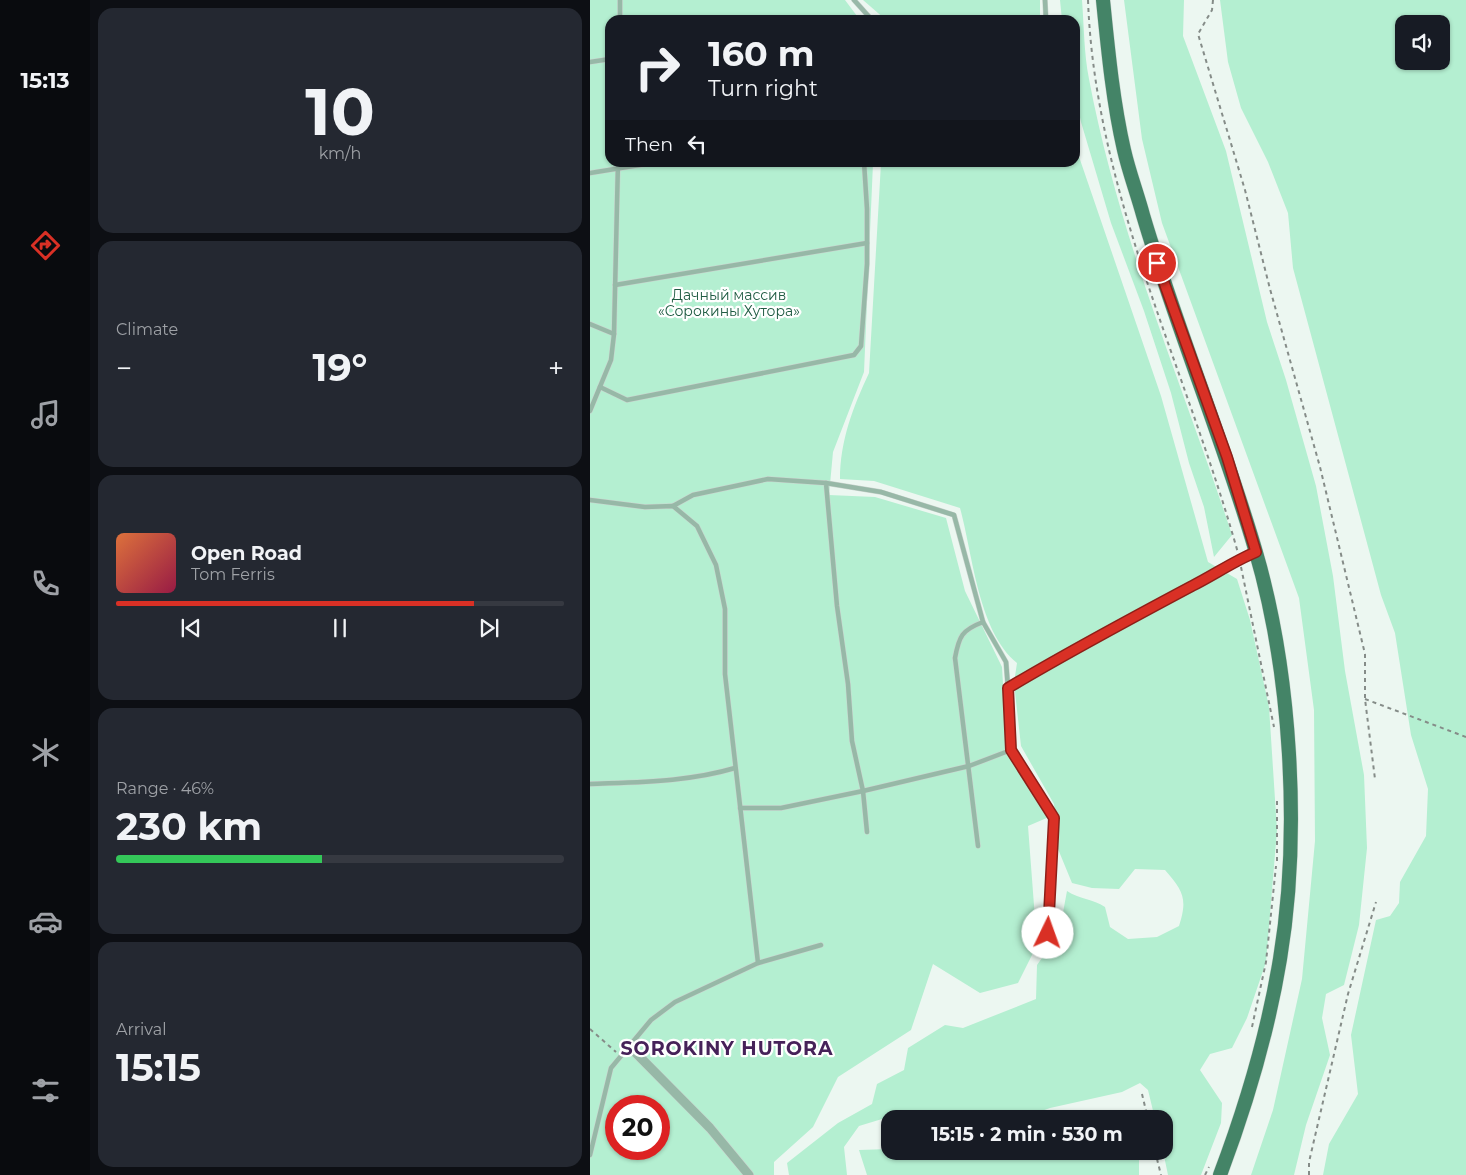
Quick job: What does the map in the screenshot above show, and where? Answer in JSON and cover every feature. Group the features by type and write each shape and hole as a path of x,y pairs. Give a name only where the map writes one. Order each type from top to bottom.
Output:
{"main road":[{"path":"1104,0 1107,38 1124,150 1163,282 1227,457 1256,552 1277,650 1289,748 1289,863 1280,958 1256,1062 1214,1171"}],"street":[{"path":"629,1046 710,1128 749,1175"}],"lane":[{"path":"620,0 620,15"},
{"path":"854,0 867,15"},
{"path":"1045,0 1046,15"},
{"path":"590,62 605,59"},
{"path":"590,173 629,167"},
{"path":"600,387 627,400 854,355 862,346 867,243 864,167"},
{"path":"590,411 612,360 618,169"},
{"path":"615,285 867,243"},
{"path":"590,324 614,334"},
{"path":"590,500 645,507 673,506 693,494 768,479 826,483 881,492 954,515 983,622 1006,662 1011,750 1054,818 1048,933"},
{"path":"826,483 837,606 848,684 852,741 863,791 867,832"},
{"path":"673,506 697,526 716,565 725,609 725,674 758,963"},
{"path":"1008,688 1107,630 1219,572 1239,559 1256,552"},
{"path":"978,846 955,658 958,641 967,628 983,622"},
{"path":"740,808 781,808 863,791 969,766 1011,750"},
{"path":"590,784 651,782 711,775 735,768"},
{"path":"590,1155 611,1068 651,1020 675,1002 758,963 821,945"}],"path":[{"path":"1088,0 1089,40 1109,157 1148,284 1211,462 1239,559 1275,732"},
{"path":"1212,0 1212,10 1198,34 1245,190 1270,289 1320,467 1365,654 1365,699 1375,779"},
{"path":"1365,699 1466,737"},
{"path":"1252,1030 1267,952 1276,864 1278,800"},
{"path":"1308,1175 1309,1162 1348,994 1376,902"},
{"path":"590,1029 621,1056"},
{"path":"1142,1094 1146,1110"},
{"path":"1157,1160 1161,1175"},
{"path":"1205,1175 1214,1171"}],"green space":[{"name":"Дачный массив «Сорокины Хутора»","path":"590,0 845,0 856,15 605,15 605,167 873,167 864,372 833,452 829,495 875,497 946,518 965,591 1002,667 1007,752 1049,817 1028,826 1037,945 1018,983 980,993 933,964 911,1030 838,1077 813,1127 774,1162 774,1175 590,1175"},
{"path":"863,0 1040,0 1040,15 880,15"},
{"path":"1060,0 1082,0 1087,69 1117,196 1153,310 1232,535 1214,557 1204,507 1189,463 1171,393 1144,311 1111,223 1081,122 1080,15 1062,15"},
{"path":"1124,0 1184,0 1183,36 1226,151 1267,322 1286,380 1316,486 1333,576 1345,671 1364,775 1367,848 1359,925 1344,985 1326,994 1322,1018 1330,1055 1306,1125 1294,1175 1251,1175 1273,1110 1302,979 1315,841 1314,710 1299,598 1162,223 1142,139"},
{"path":"1220,0 1466,0 1466,1175 1323,1175 1329,1144 1358,1094 1351,1035 1376,920 1390,916 1399,903 1400,882 1426,836 1428,789 1411,735 1395,633 1381,595 1293,268 1288,213 1268,162 1241,108 1228,62"},
{"path":"1080,160 1161,396 1208,562 1237,579 1250,620 1269,707 1277,830 1266,962 1247,1018 1232,1048 1210,1054 1200,1070 1222,1103 1221,1123 1201,1175 1168,1175 1165,1160 1173,1160 1173,1110 1153,1110 1148,1090 1140,1083 1122,1092 1044,1110 881,1110 881,1119 859,1126 844,1147 847,1175 789,1175 787,1163 838,1123 872,1104 877,1084 904,1070 908,1048 945,1025 963,1028 1036,999 1037,965 1059,934 1067,891 1105,907 1110,927 1128,939 1157,937 1179,926 1183,908 1180,890 1165,870 1135,869 1119,889 1092,888 1072,883 1058,849 1054,804 1021,746 1014,683 1017,663 1004,649 993,632 985,612 960,508 874,481 840,479 842,451 848,424 869,373 881,167 1080,167"},
{"path":"881,1149 881,1160 1139,1160 1139,1175 867,1175 859,1150"}],"district":[{"name":"SOROKINY HUTORA","path":"727,1048"}],"route":[{"path":"1048,933 1054,818 1011,750 1008,688 1107,630 1219,572 1239,559 1256,552 1227,457 1157,263"}]}
